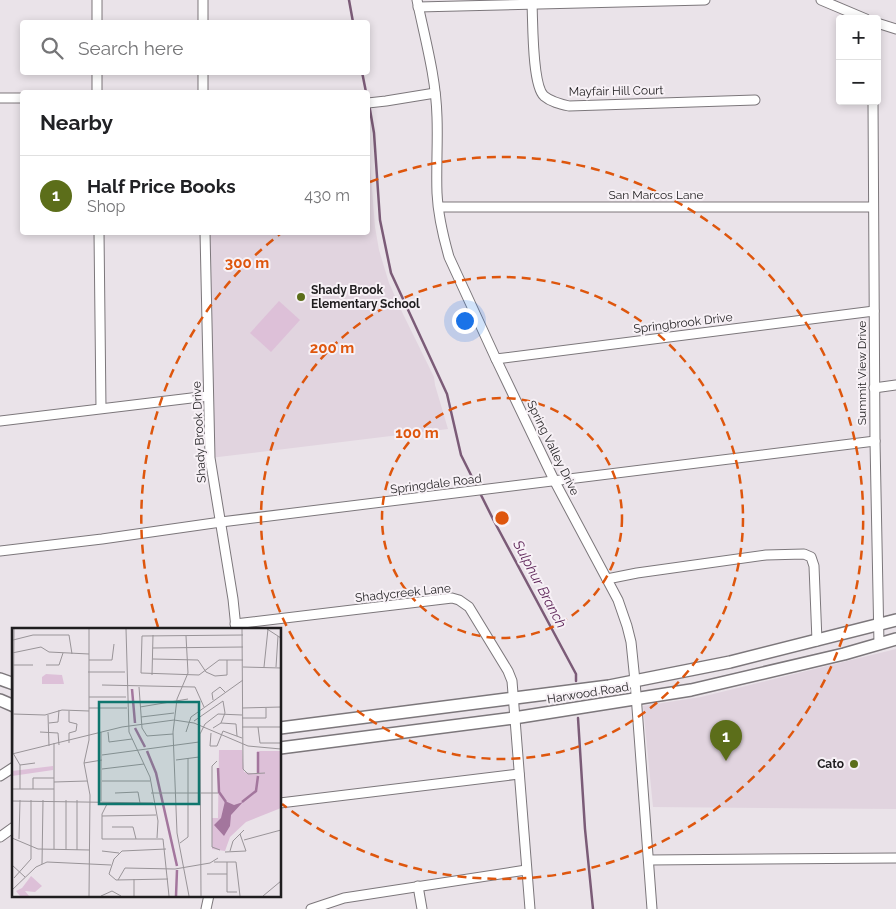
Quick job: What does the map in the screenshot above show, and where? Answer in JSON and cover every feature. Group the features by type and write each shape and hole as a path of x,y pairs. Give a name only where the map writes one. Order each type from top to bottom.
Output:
{"main road":[{"name":"Harwood Road","path":"281,728 610,686 730,662 896,620"},
{"name":"Harwood Road","path":"281,748 514,718 700,688 896,640"},
{"path":"0,678 12,683"},
{"path":"0,700 12,705"}],"street":[{"path":"97,0 97,20"},
{"path":"203,0 203,20"},
{"path":"417,3 532,4 705,0"},
{"path":"824,0 857,15"},
{"name":"Spring Valley Drive","path":"417,3 432,69 437,116 437,186 444,240 449,257 555,482 618,600 627,626 631,642 635,681 652,909"},
{"name":"Mayfair Hill Court","path":"532,4 537,84 543,96 553,102 569,106 755,100"},
{"path":"881,26 896,29"},
{"path":"97,75 97,90"},
{"path":"203,75 203,90"},
{"path":"370,103 435,93"},
{"path":"0,98 20,98"},
{"name":"Summit View Drive","path":"873,105 874,441 879,644"},
{"name":"San Marcos Lane","path":"439,207 872,207"},
{"path":"99,235 101,408"},
{"name":"Shady Brook Drive","path":"205,235 211,465 236,626"},
{"name":"Springbrook Drive","path":"496,360 874,311"},
{"path":"874,388 896,385"},
{"path":"0,421 208,396"},
{"name":"Springdale Road","path":"0,551 874,441"},
{"path":"607,579 766,555 804,554 811,557 814,566 817,641"},
{"name":"Shadycreek Lane","path":"236,626 452,598 459,600 469,608 508,671 512,681 530,909"},
{"path":"0,776 12,768"},
{"path":"281,803 519,774"},
{"path":"0,837 12,828"},
{"path":"649,860 896,858"},
{"path":"311,909 344,898 526,870"},
{"path":"418,886 422,909"},
{"path":"206,909 209,896"}],"shaded area":[{"name":"Shady Brook Elementary School","path":"370,164 375,227 379,250 389,283 434,377 448,429 210,458 205,235 370,235"},
{"path":"279,301 300,320 271,352 250,333"},
{"path":"896,649 896,809 653,807 643,706 701,697"}],"waterway":[{"name":"Sulphur Branch","path":"349,0 353,20"},
{"name":"Sulphur Branch","path":"363,75 366,90"},
{"name":"Sulphur Branch","path":"370,110 374,133 380,220 391,273 447,394 461,455 576,674 576,681"},
{"name":"Sulphur Branch","path":"578,718 585,829 593,909"}],"place":[{"name":"Shady Brook Elementary School","path":"301,297"},
{"name":"Half Price Books","path":"726,761"},
{"name":"Cato","path":"854,764"}]}
